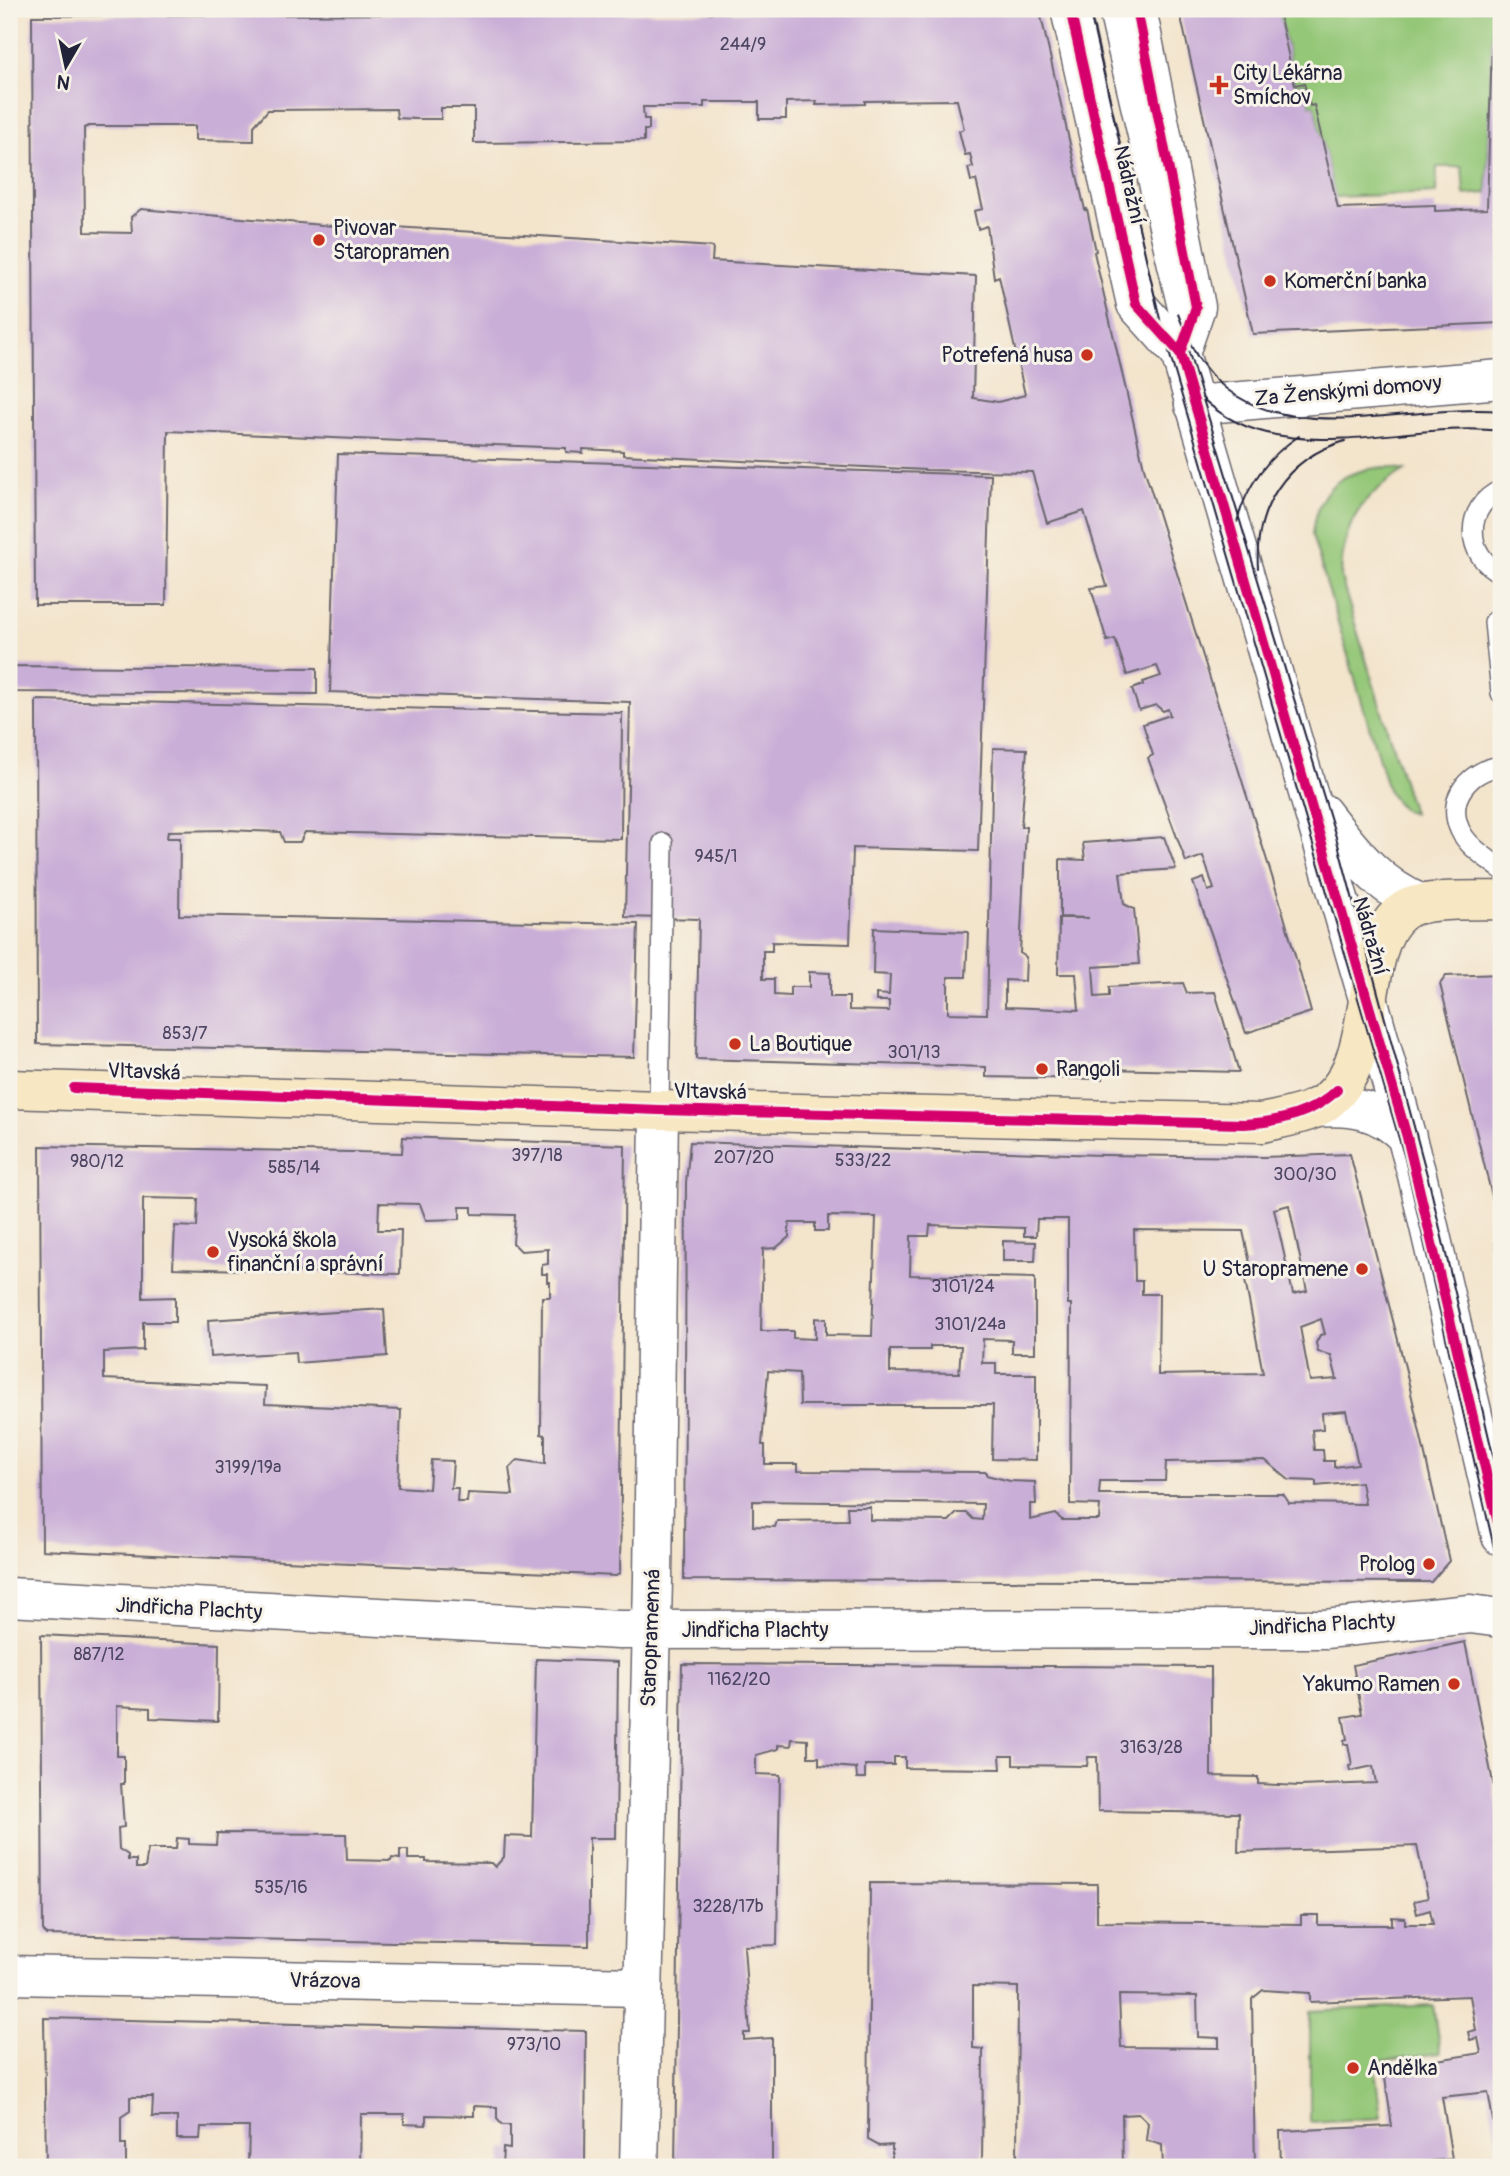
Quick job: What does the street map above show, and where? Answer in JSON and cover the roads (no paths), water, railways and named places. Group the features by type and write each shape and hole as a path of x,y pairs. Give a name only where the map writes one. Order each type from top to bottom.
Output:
{"main road":[{"path":"1422,904 1501,900"},
{"name":"Vltavská","path":"9,1088 659,1110 1244,1124 1278,1119 1315,1108 1337,1090 1357,1055 1379,951 1402,912 1422,904"}],"street":[{"name":"Nádražní","path":"1070,9 1136,304 1183,347"},
{"name":"Nádražní","path":"1137,9 1196,307 1183,347 1194,405 1311,798 1407,1137 1501,1536"},
{"name":"Za Ženskými domovy","path":"1194,405 1501,379"},
{"path":"1311,798 1372,874 1395,891 1422,904"},
{"name":"Vltavská","path":"1315,1108 1341,1106 1372,1111 1394,1124 1407,1137"},
{"name":"Staropramenná","path":"639,2167 659,1110"},
{"name":"Jindřicha Plachty","path":"9,1597 651,1630 1325,1629 1469,1614 1501,1618"},
{"name":"Vrázova","path":"9,1975 641,1987"}],"lane":[{"path":"1108,9 1183,347"},
{"path":"1501,490 1488,496 1479,505 1473,533 1480,554 1501,573"},
{"path":"1494,622 1501,693"},
{"path":"1501,766 1473,775 1460,794 1457,819 1460,831 1471,845 1501,869"},
{"path":"659,1110 663,843"}],"tram line":[{"path":"1089,9 1162,328 1405,1159 1501,1578"},
{"path":"1178,314 1192,347 1204,366 1232,393 1265,409 1302,417 1342,418 1464,410 1501,411"},
{"path":"1185,340 1336,837 1430,1186 1501,1489"},
{"path":"1202,398 1234,421 1268,434 1306,439 1464,429 1501,431"},
{"path":"1237,522 1252,484 1268,463 1299,436"},
{"path":"1258,568 1262,525 1278,488 1290,473 1306,460 1345,441"}],"place":[{"name":"City Lékárna Smíchov","path":"1219,85"},
{"name":"Pivovar Staropramen","path":"319,240"},
{"name":"Komerční banka","path":"1270,281"},
{"name":"Potrefená husa","path":"1087,355"},
{"name":"La Boutique","path":"735,1044"},
{"name":"Rangoli","path":"1042,1069"},
{"name":"Vysoká škola finanční a správní","path":"213,1252"},
{"name":"U Staropramene","path":"1362,1269"},
{"name":"Prolog","path":"1429,1564"},
{"name":"Yakumo Ramen","path":"1454,1684"},
{"name":"Andělka","path":"1353,2068"}]}
